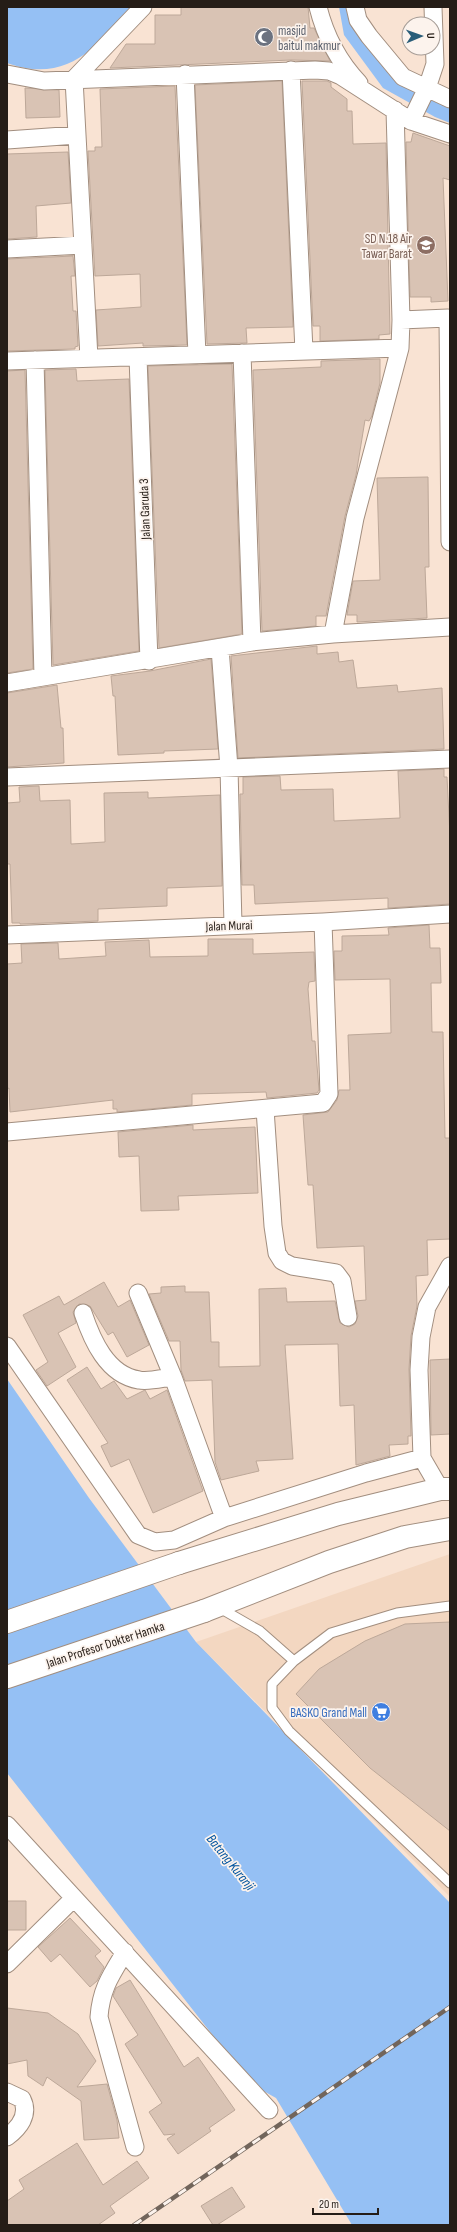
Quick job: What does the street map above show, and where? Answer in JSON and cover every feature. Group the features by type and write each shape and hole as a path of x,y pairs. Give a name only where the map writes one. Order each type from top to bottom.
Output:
{"main road":[{"path":"7,1622 179,1563 338,1514 445,1489"},
{"name":"Jalan Profesor Dokter Hamka","path":"7,1677 210,1608 329,1562 405,1537 450,1529"}],"street":[{"path":"89,358 74,79 143,7"},
{"path":"318,7 322,21 337,54 351,74 370,94"},
{"path":"355,7 358,20 369,36 403,77 426,91 450,99"},
{"path":"413,118 426,91 435,64 433,7"},
{"path":"7,74 44,81 291,70 329,71 395,110 450,134"},
{"path":"291,70 304,351"},
{"path":"185,74 197,355"},
{"path":"333,634 355,518 400,348 401,320 395,110"},
{"path":"7,140 77,136"},
{"path":"7,249 83,245"},
{"path":"401,320 449,315 450,542"},
{"path":"7,361 400,348"},
{"path":"242,353 252,642"},
{"name":"Jalan Garuda 3","path":"138,357 149,661"},
{"path":"35,360 43,677"},
{"path":"7,683 149,661 252,642 333,634 450,627"},
{"path":"220,648 229,768 233,925"},
{"path":"7,777 450,759"},
{"name":"Jalan Murai","path":"7,935 323,922 450,914"},
{"path":"7,1132 323,1103 329,1094 323,922"},
{"path":"265,1109 273,1226 277,1253 282,1261 292,1266 336,1273 342,1282 348,1317"},
{"path":"445,1489 422,1458 419,1370 421,1337 427,1307 450,1266"},
{"path":"138,1293 173,1377 224,1518"},
{"path":"83,1313 91,1337 107,1360 122,1374 140,1381 173,1377"},
{"path":"7,1346 138,1535 155,1542 174,1540 224,1518 366,1473 422,1458"},
{"path":"7,1825 269,2110"},
{"path":"7,1964 73,1898"},
{"path":"7,1944 26,1944"},
{"path":"125,1952 107,1981 100,1998 99,2016 135,2147"},
{"path":"7,2092 22,2099 25,2107 19,2128 7,2137"}],"lane":[{"path":"450,1606 397,1613 331,1633 294,1661 272,1684 272,1708 289,1731 450,1883"},
{"path":"210,1608 260,1630 294,1661"}],"shaded area":[{"path":"450,1554 450,1897 196,1642"}],"water":[{"path":"7,7 135,7 94,48 79,58 64,65 47,69 28,69 7,63"},
{"path":"339,7 352,7 411,89 450,105 450,123 435,117 383,88 344,35"},
{"name":"Batang Kuranji","path":"7,1379 89,1498 196,1642 450,1903 450,2225 352,2225 276,2098 251,2084 7,1773"}],"building":[{"name":"masjid baitul makmur","path":"181,7 308,7 310,28 314,28 330,61 291,60 110,68 126,44 155,44 155,15 181,15"},
{"path":"282,81 293,327 246,328 247,343 207,344 195,85"},
{"path":"302,81 327,81 331,83 331,87 347,99 347,111 352,111 353,144 386,143 390,334 379,335 379,339 320,341 320,326 313,326"},
{"path":"175,86 187,345 143,346 143,343 98,346 96,310 141,307 140,274 95,276 88,151 95,151 95,147 102,147 100,89"},
{"path":"25,88 59,90 60,117 26,118"},
{"name":"SD N.18 Air Tawar Barat","path":"413,133 450,146 450,180 443,178 448,301 431,302 431,297 410,297 406,142 411,142"},
{"path":"68,152 71,203 36,206 37,237 7,239 7,154"},
{"path":"73,256 75,276 71,276 73,311 76,311 78,346 75,347 75,349 7,351 7,259"},
{"path":"380,359 380,383 372,416 369,421 365,420 356,475 345,516 326,616 316,616 316,626 262,631 253,370 321,367 321,361"},
{"path":"232,364 242,634 159,648 148,366"},
{"path":"76,369 77,381 129,379 139,651 53,665 45,370"},
{"path":"25,370 33,669 7,673 7,371"},
{"path":"428,477 429,567 425,567 427,618 357,622 357,615 347,615 353,581 380,580 377,478"},
{"path":"317,646 317,654 338,652 339,662 353,660 357,688 397,685 398,692 442,688 444,749 238,758 231,656"},
{"path":"211,659 218,749 164,751 164,753 118,755 115,696 113,696 111,676 150,671"},
{"path":"57,685 61,728 63,728 64,763 7,767 7,693"},
{"path":"444,769 444,777 447,777 450,836 450,904 388,908 388,898 255,904 254,885 242,885 240,794 243,794 243,777 280,776 281,790 333,789 334,821 400,818 398,771"},
{"path":"39,786 40,801 70,800 71,844 105,842 104,793 148,792 148,798 220,795 222,886 167,888 167,906 98,909 98,921 12,923 10,864 7,864 7,803 20,802 19,787"},
{"path":"429,925 430,948 440,948 441,983 431,983 432,1032 443,1032 445,1138 450,1138 450,1239 427,1240 428,1275 416,1276 417,1306 411,1336 409,1369 411,1436 408,1436 408,1444 389,1445 390,1456 356,1465 354,1405 340,1406 338,1344 285,1345 293,1459 256,1461 259,1471 221,1480 215,1462 212,1380 185,1381 181,1370 180,1341 169,1341 149,1294 161,1293 161,1287 185,1286 185,1292 209,1292 211,1342 219,1342 219,1367 260,1366 259,1289 286,1288 287,1302 335,1301 340,1323 349,1327 355,1324 358,1316 355,1301 366,1300 364,1246 317,1248 313,1185 308,1185 303,1115 328,1112 337,1100 339,1090 350,1090 348,1035 391,1033 390,979 335,980 334,951 342,951 342,936 389,935 388,928"},
{"path":"208,939 253,939 253,954 314,952 315,981 309,982 308,989 312,1041 315,1041 319,1090 317,1093 267,1098 266,1092 192,1094 192,1105 117,1112 117,1109 113,1109 113,1100 10,1112 9,1088 7,1089 7,964 22,963 21,944 58,943 59,959 106,956 105,942 149,940 150,957 208,956"},
{"path":"193,1125 193,1130 255,1127 258,1193 178,1196 179,1210 141,1211 139,1156 119,1157 118,1132"},
{"path":"104,1282 118,1307 130,1300 149,1345 127,1357 113,1332 108,1335 90,1306 79,1304 73,1312 76,1323 58,1333 76,1367 47,1386 36,1370 48,1362 23,1315 59,1296 64,1305"},
{"path":"450,1359 450,1434 431,1435 430,1360"},
{"path":"87,1367 101,1389 114,1381 127,1399 145,1390 150,1399 167,1390 203,1491 153,1513 129,1459 111,1467 101,1446 108,1443 67,1380"},
{"name":"BASKO Grand Mall","path":"450,1622 450,1831 370,1768 296,1694 319,1669 365,1641 405,1624"},
{"path":"7,1901 26,1901 26,1930 7,1930"},
{"path":"70,1918 101,1951 95,1956 104,1967 97,1981 90,1987 60,1954 51,1962 38,1947"},
{"path":"130,1980 184,2067 198,2057 235,2110 209,2128 211,2131 178,2154 167,2139 175,2134 164,2135 149,2112 162,2103 125,2044 138,2035 113,1996 116,1988"},
{"path":"7,2008 48,2013 78,2034 96,2061 77,2087 107,2084 117,2120 119,2138 84,2140 81,2101 47,2077 43,2086 28,2076 27,2060 7,2064"},
{"path":"77,2143 103,2185 137,2161 149,2178 110,2206 115,2213 98,2225 7,2225 7,2201 24,2189 19,2180"},
{"path":"232,2187 245,2207 217,2225 213,2225 201,2206"}],"railway":[{"path":"134,2225 450,2007"}],"place":[{"name":"masjid baitul makmur","path":"264,37"},
{"name":"SD N.18 Air Tawar Barat","path":"426,245"},
{"name":"BASKO Grand Mall","path":"381,1712"}]}
